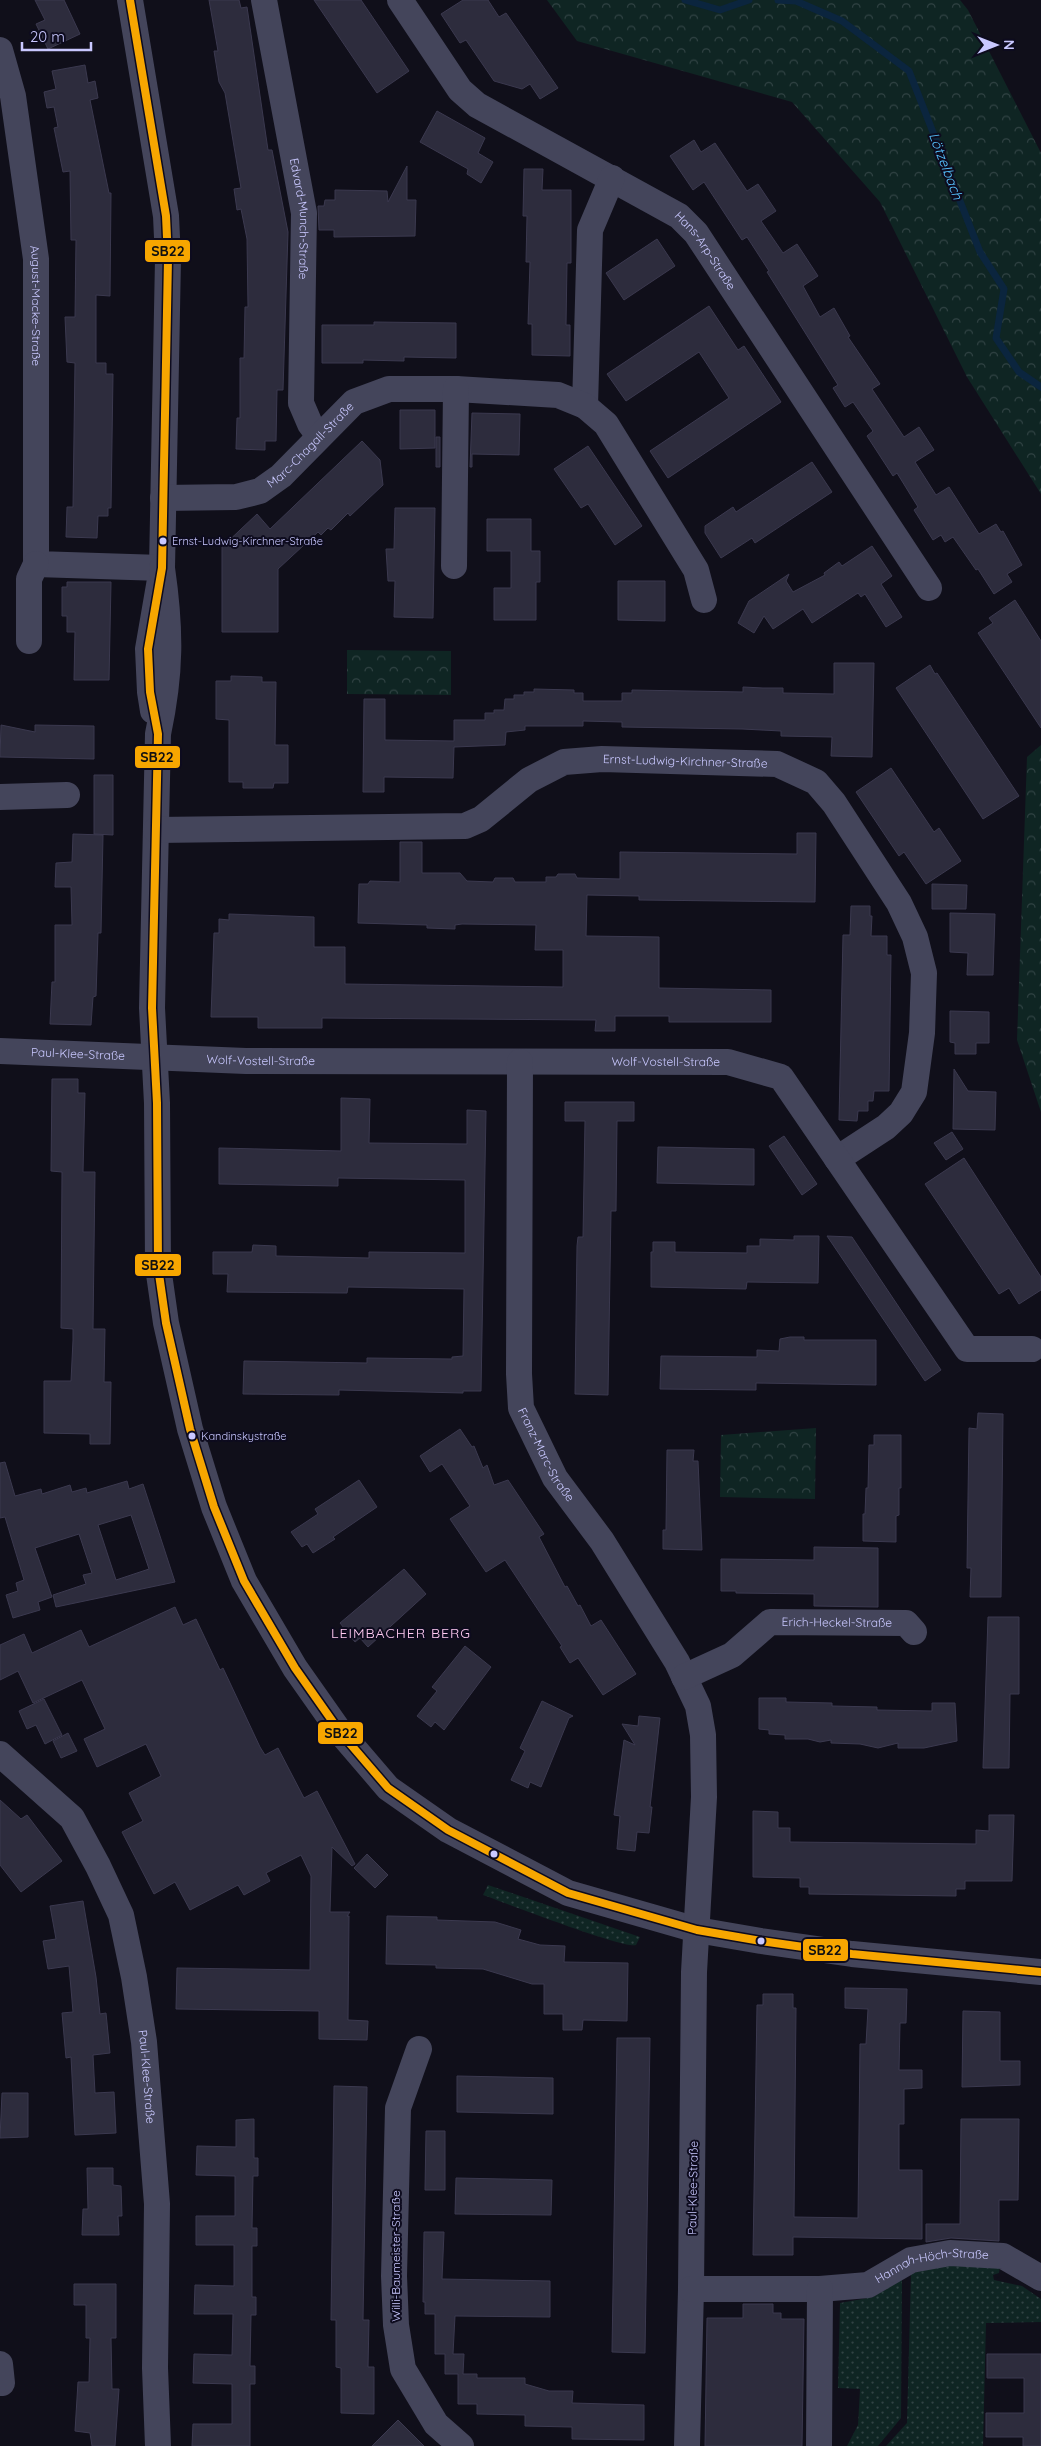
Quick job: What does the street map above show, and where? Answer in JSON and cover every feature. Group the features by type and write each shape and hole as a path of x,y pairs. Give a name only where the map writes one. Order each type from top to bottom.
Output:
{"street":[{"path":"130,0 166,216 168,259 162,568 148,649 150,692 158,734 152,1008 158,1266 166,1323 190,1429 214,1507 244,1581 295,1668 340,1732 388,1788 448,1830 568,1893 697,1930 852,1954 1041,1972"},
{"name":"Edvard-Munch-Straße","path":"264,0 304,213 301,403 310,424 319,436"},
{"name":"Hans-Arp-Straße","path":"400,0 460,90 477,105 679,216 696,233 928,588"},
{"name":"August-Macke-Straße","path":"0,50 13,96 36,259 36,564 29,579 29,641"},
{"path":"584,406 590,230 612,178"},
{"name":"Marc-Chagall-Straße","path":"163,498 236,497 260,491 281,476 354,402 389,389 456,389 558,395 584,406 606,424 696,570 704,600"},
{"path":"454,566 456,389"},
{"path":"36,564 162,568"},
{"name":"Ernst-Ludwig-Kirchner-Straße","path":"156,830 465,826 481,819 529,780 564,762 602,759 777,764 816,782 834,803 899,903 915,937 924,973 922,1032 914,1092 901,1113 886,1127 837,1159"},
{"path":"0,797 67,795"},
{"name":"Paul-Klee-Straße","path":"0,1051 154,1059"},
{"name":"Wolf-Vostell-Straße","path":"154,1059 246,1062 728,1062 781,1077 967,1349 1032,1349"},
{"name":"Franz-Marc-Straße","path":"520,1062 519,1374 521,1408 555,1478 602,1541 677,1662 698,1706 703,1735 704,1797 697,1930"},
{"name":"Erich-Heckel-Straße","path":"684,1677 732,1655 770,1622 906,1623 914,1632"},
{"name":"Paul-Klee-Straße","path":"0,1754 72,1818 98,1866 121,1915 134,1977 144,2042 157,2204 155,2368 158,2446"},
{"name":"Paul-Klee-Straße","path":"687,2446 691,2290 694,1972 697,1930"},
{"name":"Willi-Baumeister-Straße","path":"419,2049 398,2108 394,2276 396,2325 403,2369 436,2424 461,2446"},
{"name":"Hannah-Höch-Straße","path":"691,2290 820,2289 868,2285 910,2260 950,2253 1003,2256 1041,2278"},
{"path":"819,2446 820,2289"}],"green space":[{"path":"547,0 960,0 968,10 1041,153 1041,494 967,377 880,202 792,102 577,41"},
{"path":"347,650 451,651 451,695 347,694"},
{"path":"1041,745 1041,1112 1017,1040 1027,757"},
{"path":"816,1428 815,1499 720,1497 721,1435"},
{"path":"488,1885 640,1937 636,1945 627,1945 588,1933 483,1895"},
{"path":"938,2263 1000,2265 999,2273 993,2275 994,2280 1022,2286 1041,2299 1041,2322 986,2323 983,2446 886,2446 907,2423 911,2273"},
{"path":"902,2279 901,2418 878,2446 847,2446 858,2425 860,2389 838,2388 840,2303 873,2297"}],"building":[{"path":"35,0 64,0 80,34 48,49 36,24 45,20"},
{"path":"209,0 239,0 241,8 247,7 268,150 272,150 288,232 283,390 277,390 276,441 265,441 265,450 236,449 237,418 240,418 240,358 244,358 245,307 248,307 247,239 241,209 237,210 234,189 241,188 225,93 219,82 214,51 218,51"},
{"path":"314,0 361,0 409,71 377,93"},
{"path":"463,0 488,0 499,17 506,13 558,88 540,99 530,84 522,89 494,81 466,40 460,43 441,14"},
{"path":"85,65 88,83 95,81 98,98 90,100 109,193 111,193 110,296 96,295 96,363 106,363 106,374 113,374 111,508 108,508 108,516 98,516 97,538 66,537 67,507 73,507 75,363 67,362 65,317 75,317 76,240 71,240 70,171 63,172 54,128 58,127 54,107 47,108 44,92 56,89 52,71"},
{"path":"437,111 485,138 478,153 493,162 481,183 467,174 468,169 420,142"},
{"path":"694,140 701,152 715,143 747,191 758,184 776,211 761,221 783,253 797,244 818,276 803,286 820,317 834,308 850,336 848,337 880,384 872,389 904,437 919,427 934,450 915,462 936,495 949,487 979,534 996,524 1001,532 1003,531 1022,565 1007,574 1012,582 994,594 978,569 976,570 953,537 945,542 941,535 933,540 914,510 918,507 897,473 893,476 867,436 873,431 853,402 845,407 833,388 838,385 747,237 742,240 704,182 693,190 670,156"},
{"path":"407,166 407,200 416,200 415,236 334,237 334,230 319,230 318,206 324,206 325,200 335,200 335,190 387,191 388,202"},
{"path":"524,169 543,169 542,190 571,190 571,263 567,263 566,325 570,325 570,356 532,355 532,324 528,324 530,262 526,262 527,216 523,216"},
{"path":"657,239 675,266 624,300 606,273"},
{"path":"709,306 738,350 744,346 781,402 668,478 650,451 729,398 699,352 626,401 607,374"},
{"path":"374,322 456,323 456,358 404,357 404,361 363,360 363,363 322,363 322,325 374,325"},
{"path":"400,410 435,410 435,448 400,449"},
{"path":"472,413 520,414 519,455 472,454 472,467 470,467"},
{"path":"436,437 440,437 440,467 436,467"},
{"path":"362,441 380,460 383,485 350,516 348,513 331,530 328,528 321,535 318,532 278,569 278,632 222,632 222,547 257,514 270,529"},
{"path":"588,446 642,526 615,545 588,504 581,508 554,469"},
{"path":"812,462 832,492 755,543 752,538 721,558 705,533 705,526 733,507 736,512"},
{"path":"395,508 435,508 433,618 394,617 395,581 388,581 386,549 394,549"},
{"path":"487,519 531,519 531,551 540,551 540,582 536,582 536,620 494,620 494,588 511,588 511,551 487,551"},
{"path":"872,546 892,576 881,584 902,617 886,627 865,594 861,597 858,593 812,623 803,609 773,629 764,616 754,633 738,623 749,601 789,574 786,581 793,592 825,575 824,573 839,562 842,566"},
{"path":"618,581 665,581 665,621 618,620"},
{"path":"67,582 111,582 109,680 74,680 75,632 67,632 67,616 62,616 62,587 67,587"},
{"path":"1015,600 1041,641 1041,728 978,633 993,623 989,618"},
{"path":"834,663 874,663 872,757 831,756 832,737 781,736 781,731 742,729 622,727 622,722 583,721 583,726 525,726 525,730 506,732 505,745 454,747 453,778 384,777 384,792 363,792 364,699 385,699 385,740 454,741 454,720 485,720 485,713 494,713 494,710 504,710 505,699 514,699 514,695 534,692 534,689 574,690 574,693 583,693 583,701 622,701 622,693 632,693 632,690 743,692 743,687 783,688 783,693 834,694"},
{"path":"930,665 1019,796 983,819 896,688"},
{"path":"231,676 262,677 262,682 276,682 275,745 288,745 288,783 274,783 273,788 243,788 243,782 229,782 229,720 216,719 216,681 231,681"},
{"path":"1,725 35,732 35,725 94,726 94,759 0,757"},
{"path":"891,768 934,832 939,828 961,861 926,884 904,852 899,856 856,792"},
{"path":"94,775 113,775 113,835 94,834"},
{"path":"797,833 816,833 815,902 639,900 639,896 587,895 586,936 659,937 659,988 771,990 771,1022 669,1022 669,1016 615,1016 615,1031 595,1031 596,1020 322,1018 322,1028 258,1028 258,1017 211,1017 214,933 219,933 219,919 229,920 229,914 314,917 314,947 345,947 345,984 563,987 563,950 535,950 536,925 462,924 455,925 455,929 427,928 427,925 358,923 359,884 368,884 370,881 400,882 400,842 422,842 422,873 460,873 467,881 493,882 495,878 513,878 515,882 546,882 546,877 556,877 558,874 575,874 577,878 620,879 620,852 797,854"},
{"path":"73,834 103,835 101,933 98,933 96,996 93,997 91,1025 50,1024 52,982 55,982 55,925 72,925 71,887 55,887 56,863 72,862"},
{"path":"932,884 967,885 966,909 932,909"},
{"path":"851,906 870,906 870,916 872,916 871,936 887,936 887,955 891,955 889,1091 874,1091 873,1101 868,1101 868,1111 858,1111 857,1121 839,1120 843,935 850,935"},
{"path":"950,913 995,914 993,975 967,975 968,953 950,952"},
{"path":"950,1011 989,1012 989,1043 976,1043 976,1054 955,1054 955,1043 950,1042"},
{"path":"954,1069 968,1091 996,1092 995,1130 953,1129"},
{"path":"52,1079 78,1079 78,1093 85,1093 83,1172 95,1172 93,1329 105,1329 104,1382 111,1382 110,1444 90,1444 90,1434 44,1433 44,1381 71,1381 73,1340 73,1329 61,1328 62,1172 51,1171"},
{"path":"341,1098 370,1099 369,1143 467,1144 467,1110 486,1111 481,1391 463,1391 463,1393 339,1390 339,1395 243,1394 244,1361 367,1363 367,1358 452,1359 452,1357 463,1356 464,1289 348,1287 347,1293 227,1292 228,1274 213,1274 213,1252 252,1252 253,1245 276,1246 276,1256 369,1258 369,1252 465,1253 465,1180 338,1178 338,1186 219,1184 219,1148 341,1151"},
{"path":"565,1102 634,1102 634,1121 617,1121 616,1211 611,1211 608,1395 575,1394 577,1246 578,1237 583,1237 585,1121 565,1121"},
{"path":"952,1132 963,1149 946,1160 934,1143"},
{"path":"784,1136 817,1184 802,1195 769,1146"},
{"path":"658,1147 754,1149 754,1185 657,1183"},
{"path":"964,1158 1041,1277 1041,1290 1019,1304 1009,1288 999,1294 925,1184"},
{"path":"794,1236 819,1236 818,1283 747,1282 746,1289 651,1287 651,1252 653,1252 653,1242 675,1242 675,1252 747,1253 747,1246 760,1246 760,1239 794,1240"},
{"path":"827,1236 852,1237 941,1370 925,1381"},
{"path":"804,1337 804,1340 876,1340 876,1385 756,1383 756,1390 660,1389 661,1356 757,1357 757,1350 779,1351 780,1339"},
{"path":"978,1413 1003,1414 1001,1597 970,1597 971,1568 967,1568 969,1428 977,1429"},
{"path":"460,1429 472,1447 474,1446 483,1468 487,1465 494,1485 508,1480 544,1534 539,1537 565,1587 567,1586 578,1606 580,1605 591,1626 601,1620 636,1674 603,1695 578,1658 570,1663 560,1647 562,1646 505,1560 486,1572 450,1519 470,1506 442,1464 430,1472 420,1456"},
{"path":"874,1435 901,1435 901,1488 899,1488 899,1515 896,1516 896,1542 863,1541 863,1514 865,1514 866,1488 868,1488 869,1445 874,1445"},
{"path":"667,1450 694,1450 693,1461 698,1461 702,1550 663,1549 663,1530 666,1530"},
{"path":"5,1462 15,1496 41,1489 42,1494 70,1485 72,1492 86,1488 87,1493 127,1481 129,1489 143,1484 175,1582 56,1607 53,1595 86,1584 83,1575 92,1573 79,1534 35,1548 52,1597 38,1602 40,1610 13,1618 6,1595 18,1591 16,1583 24,1580 5,1517 0,1518 0,1463","holes":["131,1515 149,1569 116,1580 98,1525"]},
{"path":"359,1480 377,1507 313,1553 307,1544 302,1547 291,1532 318,1514 315,1509"},
{"path":"814,1547 878,1548 878,1607 814,1606 814,1594 736,1593 736,1591 721,1591 721,1559 814,1560"},
{"path":"404,1569 426,1594 368,1647 360,1638 355,1642 340,1623"},
{"path":"175,1607 183,1625 196,1619 220,1670 223,1668 265,1755 278,1748 304,1798 317,1791 355,1864 352,1866 332,1847 330,1912 350,1912 347,1916 349,1916 348,2020 368,2021 367,2040 319,2039 319,2011 176,2009 177,1968 310,1970 311,1876 301,1855 266,1873 270,1881 244,1895 238,1885 190,1910 175,1882 154,1894 122,1832 143,1821 129,1793 161,1776 146,1744 97,1767 84,1739 105,1729 82,1680 33,1703 18,1671 0,1680 0,1645 24,1634 32,1653 81,1630 89,1647"},
{"path":"988,1617 1019,1617 1019,1694 1010,1694 1009,1768 983,1768"},
{"path":"465,1646 491,1667 444,1730 435,1722 431,1727 417,1716 437,1691 432,1687"},
{"path":"759,1698 786,1698 786,1702 832,1703 832,1706 877,1707 877,1710 932,1711 932,1703 955,1703 957,1741 924,1748 898,1748 898,1743 878,1748 860,1744 831,1743 831,1740 820,1742 808,1739 785,1739 785,1735 769,1734 769,1730 759,1729"},
{"path":"44,1699 62,1735 45,1744 36,1725 27,1729 19,1711"},
{"path":"542,1701 573,1716 569,1718 541,1787 530,1782 528,1788 511,1780 525,1751 520,1748"},
{"path":"639,1716 660,1718 649,1833 637,1832 635,1851 617,1849 620,1816 614,1815 624,1740 635,1745 622,1724 638,1726"},
{"path":"68,1733 77,1751 61,1758 53,1741"},
{"path":"0,1800 21,1819 27,1815 62,1861 21,1892 0,1865"},
{"path":"753,1811 778,1812 778,1828 790,1828 790,1842 976,1844 976,1830 989,1831 989,1815 1014,1815 1012,1881 965,1881 965,1889 956,1889 956,1896 809,1894 809,1887 800,1887 800,1878 753,1877"},
{"path":"367,1854 388,1875 375,1888 354,1868"},
{"path":"83,1901 96,1977 100,2014 106,2013 110,2053 93,2055 95,2093 114,2092 116,2133 75,2135 71,2057 66,2058 62,2013 73,2012 69,1966 48,1969 43,1941 56,1939 50,1906"},
{"path":"387,1916 437,1917 437,1920 495,1922 521,1930 518,1939 540,1945 565,1946 564,1962 628,1963 627,2021 583,2020 582,2030 563,2030 563,2014 544,2014 544,1984 532,1984 483,1969 436,1968 436,1965 386,1964"},
{"path":"845,1988 907,1989 906,2023 900,2023 899,2070 922,2070 922,2088 904,2089 904,2124 899,2124 899,2170 922,2170 922,2239 793,2237 793,2255 753,2255 757,2005 763,2005 763,1994 793,1994 793,2008 796,2008 794,2217 858,2218 860,2044 866,2044 868,2009 845,2008"},
{"path":"963,2011 1000,2012 1000,2061 1020,2061 1020,2085 962,2087"},
{"path":"617,2038 650,2038 645,2353 612,2352"},
{"path":"457,2076 553,2078 553,2114 457,2112"},
{"path":"334,2086 367,2087 363,2320 369,2320 368,2367 374,2367 374,2414 341,2413 341,2368 336,2367 336,2320 331,2320"},
{"path":"2,2093 28,2093 28,2137 0,2138"},
{"path":"254,2119 254,2158 258,2158 258,2176 253,2176 252,2228 257,2228 257,2246 252,2246 252,2297 256,2297 256,2315 251,2315 250,2366 255,2366 255,2384 250,2384 250,2446 192,2446 193,2424 232,2424 232,2384 193,2383 194,2354 232,2355 233,2314 194,2314 195,2285 234,2286 234,2245 196,2245 196,2216 235,2216 235,2176 196,2175 197,2146 236,2147 236,2120"},
{"path":"961,2119 1019,2119 1018,2200 999,2200 999,2241 951,2238 926,2242 926,2224 960,2224"},
{"path":"426,2131 445,2131 445,2190 425,2190"},
{"path":"87,2168 113,2168 113,2185 121,2186 122,2216 118,2216 119,2235 82,2235 83,2209 88,2209"},
{"path":"456,2178 552,2180 551,2215 455,2214"},
{"path":"424,2232 444,2232 442,2279 550,2281 550,2317 455,2316 453,2354 464,2354 463,2374 477,2374 477,2378 525,2378 525,2384 549,2391 573,2391 572,2403 644,2405 644,2440 572,2439 572,2427 525,2426 525,2415 477,2414 477,2404 458,2404 458,2374 445,2374 445,2354 435,2354 435,2314 425,2314 425,2302 423,2302"},
{"path":"74,2284 116,2284 116,2338 111,2338 112,2389 119,2389 115,2446 92,2446 90,2433 75,2431 78,2382 89,2382 90,2338 86,2338 86,2305 74,2305"},
{"path":"743,2304 773,2304 773,2313 781,2313 781,2319 804,2319 802,2446 705,2446 707,2318 743,2318"},
{"path":"987,2354 1041,2354 1041,2446 1023,2446 1023,2437 986,2437 986,2413 1024,2413 1024,2378 987,2378"},
{"path":"398,2420 424,2446 372,2446"}],"waterway":[{"name":"Lötzelbach","path":"685,0 720,10 749,0"},
{"name":"Lötzelbach","path":"778,0 796,1 842,21 909,71 980,252 1004,289 996,338 1019,372 1041,387"}],"transit line":[{"name":"SB22","path":"130,0 166,216 168,259 162,568 148,649 150,692 158,734 152,1008 157,1103 158,1267 166,1323 190,1429 214,1507 244,1581 295,1668 340,1732 388,1788 448,1830 568,1893 697,1930 761,1941 852,1954 1041,1972"}],"place":[{"name":"Ernst-Ludwig-Kirchner-Straße","path":"163,541"},
{"name":"Kandinskystraße","path":"192,1436"}],"district":[{"name":"LEIMBACHER BERG","path":"401,1633"}]}
